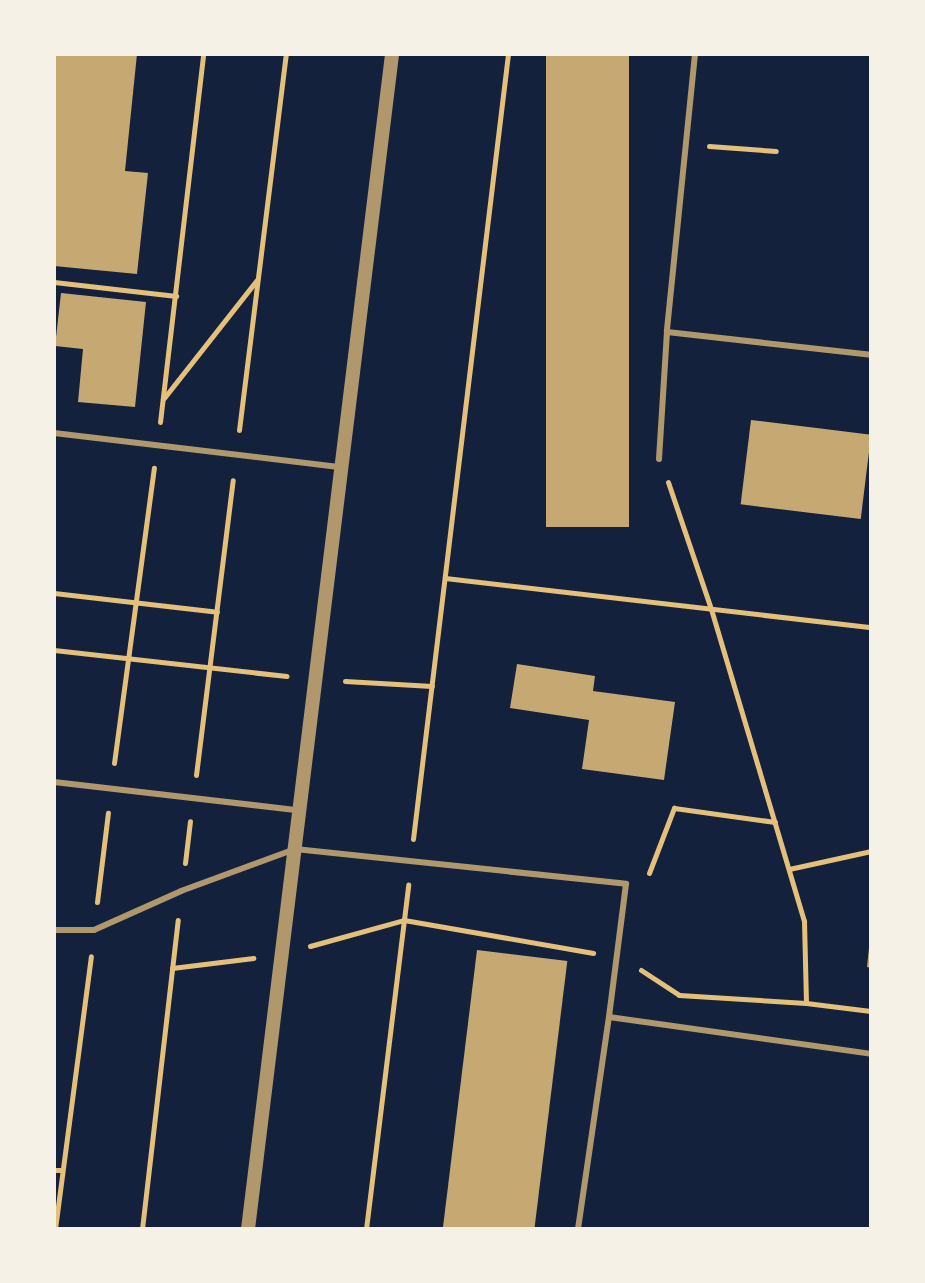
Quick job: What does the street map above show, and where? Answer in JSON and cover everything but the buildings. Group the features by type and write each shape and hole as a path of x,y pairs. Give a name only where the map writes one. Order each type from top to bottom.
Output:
{"street":[{"path":"248,1229 392,54"}],"lane":[{"path":"659,459 667,332 695,54"},
{"path":"667,332 871,355"},
{"path":"54,433 341,467"},
{"path":"54,782 299,811"},
{"path":"54,930 94,930 181,891 295,849 626,884 578,1229"},
{"path":"609,1017 871,1054"}],"path":[{"path":"55,1229 176,296 203,54"},
{"path":"142,1229 181,891 286,54"},
{"path":"366,1229 508,54"},
{"path":"686,144 776,151"},
{"path":"162,400 258,279"},
{"path":"54,282 176,296"},
{"path":"659,459 711,609 804,921 806,1003"},
{"path":"445,578 871,627"},
{"path":"54,593 217,612"},
{"path":"54,650 315,679 432,686"},
{"path":"626,884 644,887 674,808 775,822"},
{"path":"789,869 871,851"},
{"path":"172,968 281,954 404,920 638,959 642,972 679,995 806,1003 871,1011"},
{"path":"54,1170 62,1170"}]}
